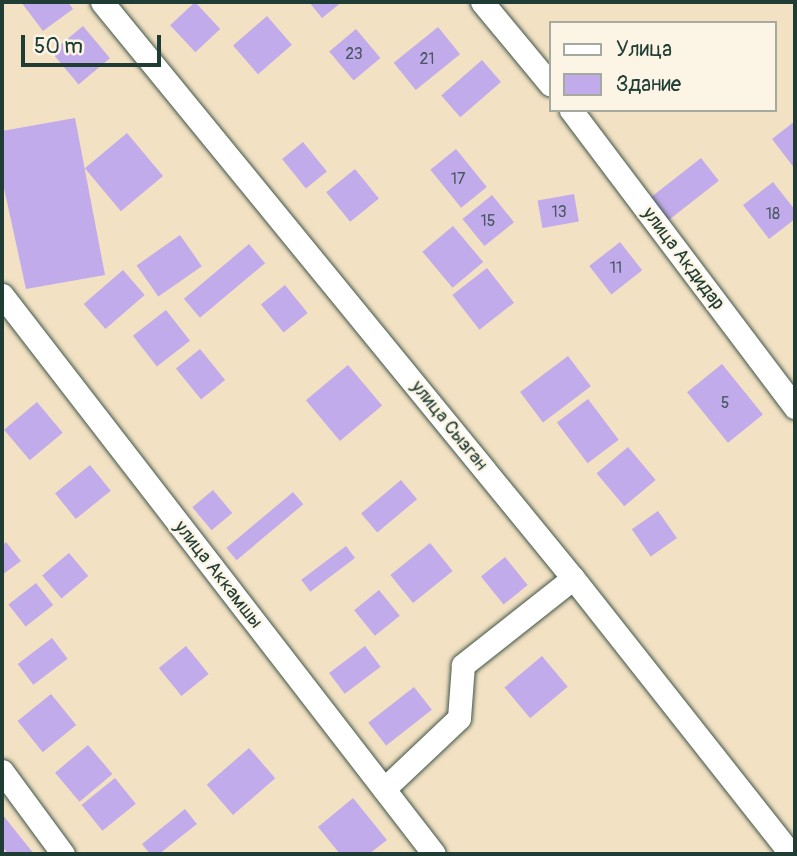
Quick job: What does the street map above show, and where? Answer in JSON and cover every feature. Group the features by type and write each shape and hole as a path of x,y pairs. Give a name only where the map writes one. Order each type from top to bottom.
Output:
{"street":[{"name":"улица Сызган","path":"102,2 573,578 791,854"},
{"path":"482,2 548,82"},
{"name":"улица Акдидар","path":"573,112 795,407"},
{"name":"улица Аккамшы","path":"2,295 434,854"},
{"path":"384,789 459,718 463,665 573,578"},
{"path":"2,771 64,854"}],"building":[{"path":"21,2 68,2 73,9 43,31"},
{"path":"195,2 220,29 195,52 170,25"},
{"path":"309,2 342,2 322,18"},
{"path":"267,16 292,45 258,74 233,46"},
{"path":"83,26 110,58 79,85 52,52"},
{"path":"438,27 460,54 416,90 394,63"},
{"path":"356,29 380,58 354,81 329,51"},
{"path":"482,60 501,82 460,117 441,95"},
{"path":"75,118 105,275 26,289 2,179 2,131"},
{"path":"795,121 795,169 772,139"},
{"path":"127,133 163,176 121,211 85,168"},
{"path":"303,142 327,172 306,189 282,159"},
{"path":"456,149 487,187 461,208 430,170"},
{"path":"701,158 719,181 667,221 649,199"},
{"path":"355,169 379,199 350,222 326,192"},
{"path":"773,182 795,210 795,219 769,239 743,205"},
{"path":"574,194 579,222 542,228 538,200"},
{"path":"492,195 514,222 484,246 462,219"},
{"path":"453,226 483,262 453,288 422,252"},
{"path":"180,235 202,266 158,297 137,265"},
{"path":"620,242 642,270 611,294 589,266"},
{"path":"249,244 265,263 200,318 184,299"},
{"path":"487,268 514,303 479,330 452,295"},
{"path":"123,270 145,295 105,329 84,304"},
{"path":"285,285 308,313 284,332 261,305"},
{"path":"166,310 190,341 157,367 133,336"},
{"path":"200,349 225,380 201,400 176,369"},
{"path":"568,356 591,386 543,422 520,392"},
{"path":"722,364 763,415 728,443 687,392"},
{"path":"348,365 382,406 340,441 306,400"},
{"path":"588,399 619,440 588,463 557,422"},
{"path":"37,402 63,433 30,460 4,430"},
{"path":"628,447 656,480 624,506 597,473"},
{"path":"90,465 111,491 76,519 55,493"},
{"path":"401,480 417,499 377,533 361,513"},
{"path":"213,490 232,513 212,530 192,507"},
{"path":"293,492 303,504 237,560 226,548"},
{"path":"658,511 677,538 651,556 632,529"},
{"path":"6,542 21,561 2,575 2,546"},
{"path":"430,543 453,571 413,603 390,575"},
{"path":"346,546 355,558 310,592 301,580"},
{"path":"69,553 88,576 61,598 42,575"},
{"path":"505,557 528,585 504,604 481,577"},
{"path":"36,583 53,605 26,627 8,605"},
{"path":"379,590 400,616 375,636 354,610"},
{"path":"52,638 68,659 33,685 18,664"},
{"path":"186,646 209,674 181,696 159,668"},
{"path":"365,646 381,667 345,694 329,673"},
{"path":"542,656 568,687 530,718 504,687"},
{"path":"414,687 432,710 386,746 368,723"},
{"path":"51,694 76,725 43,752 18,721"},
{"path":"88,745 112,774 79,802 55,773"},
{"path":"249,748 275,778 233,815 207,785"},
{"path":"115,778 136,804 102,831 82,805"},
{"path":"353,798 387,840 369,854 340,854 318,827"},
{"path":"185,809 197,824 159,854 150,854 142,844"},
{"path":"2,814 34,854 8,854 2,846"}]}
